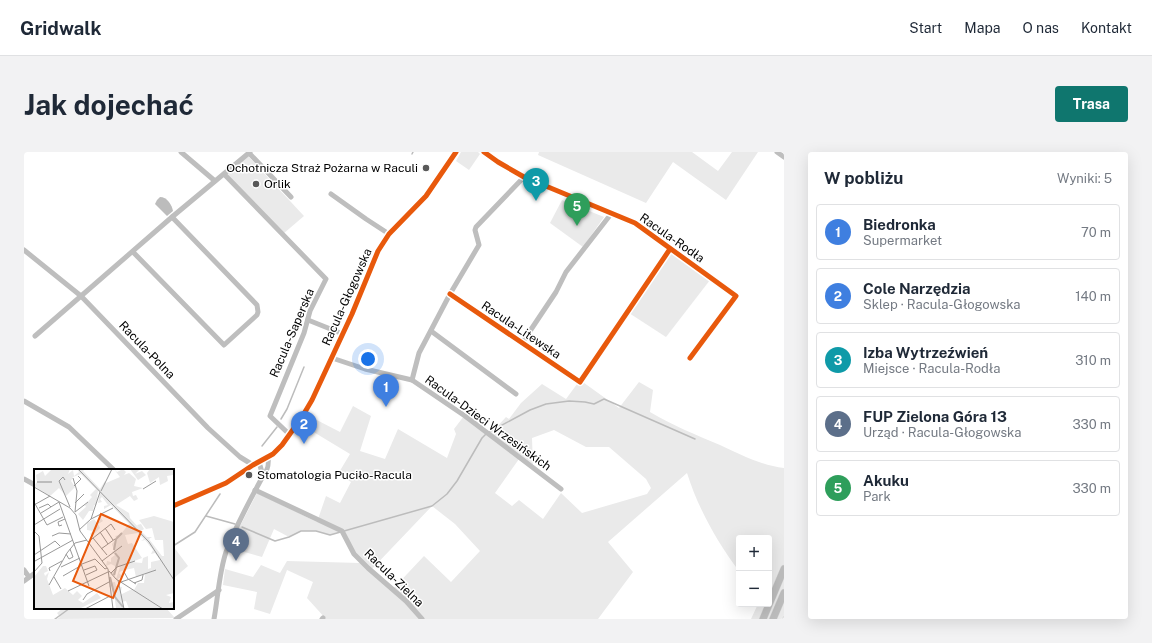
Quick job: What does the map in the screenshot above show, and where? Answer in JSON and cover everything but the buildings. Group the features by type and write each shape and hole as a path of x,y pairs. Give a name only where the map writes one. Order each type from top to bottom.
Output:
{"highway":[{"path":"763,619 784,569"},
{"path":"773,619 784,593"}],"street":[{"path":"181,152 215,181"},
{"name":"Racula-Głogowska","path":"174,506 226,483 278,450 290,435 307,408 332,358 373,261 389,234 426,196 456,152"},
{"name":"Racula-Rodła","path":"484,152 524,177 635,223 736,296 690,358"},
{"path":"777,152 784,157"},
{"path":"35,336 134,252 172,217 249,153 291,197"},
{"name":"Racula-Saperska","path":"224,174 326,280 310,311 304,333 270,416 290,435"},
{"path":"412,380 419,353 450,294 479,245 475,231 476,227 524,177"},
{"path":"331,194 366,220 389,234"},
{"path":"522,343 556,292 566,272 612,214"},
{"path":"134,252 224,345 257,315 257,305 172,217"},
{"name":"Racula-Litewska","path":"450,294 580,382 670,249"},
{"name":"Racula-Polna","path":"24,250 81,296 208,428 240,458 253,465"},
{"path":"308,320 343,334"},
{"path":"431,331 516,394"},
{"name":"Racula-Dzieci Wrzesińskich","path":"332,358 365,369 412,380 465,416 561,489"},
{"path":"24,401 69,427 113,469"},
{"path":"214,619 226,552 242,515 267,471 268,457"},
{"path":"259,462 263,476"},
{"path":"24,479 34,484"},
{"name":"Racula-Zielna","path":"255,490 343,533 354,554 406,602 422,619"},
{"path":"24,570 29,577"},
{"path":"24,581 34,574"},
{"path":"176,619 219,590"}],"shaded area":[{"path":"461,152 478,152 480,154 469,170 456,161"},
{"path":"539,152 692,152 718,171 732,152 758,152 726,200 673,162 646,203 538,155"},
{"path":"248,156 304,216 283,234 228,174"},
{"path":"160,197 167,200 173,211 167,216 155,204"},
{"path":"562,200 604,217 583,247 550,223"},
{"path":"671,252 710,280 666,337 629,313"},
{"path":"580,380 619,408 639,382 653,390 650,412 684,430 751,459 768,465 784,468 784,619 751,619 757,607 772,607 772,535 736,535 736,567 702,512 687,473 608,542 633,572 598,619 326,619 307,598 313,582 287,570 270,614 254,609 257,592 223,585 225,569 253,577 261,565 280,573 287,561 360,563 342,532 330,535 316,531 301,531 289,537 274,529 262,557 230,548 257,493 317,522 326,496 340,503 351,482 338,474 350,454 302,425 309,416 340,432 353,406 371,416 360,451 385,459 398,429 447,458 456,434 454,429 464,416 487,434 494,430 506,417 509,419 521,403 542,384 566,399","holes":["554,430 586,447 609,447 646,479 651,488 647,494 582,513 561,493 543,519 519,500 512,506 495,493 519,459 533,467 532,438","432,506 455,524 480,551 451,582 424,556 392,590 370,571"]},
{"path":"174,547 188,566 174,578"},
{"path":"62,609 167,609 175,618 57,619 60,617 57,613"}],"waterway":[{"path":"281,419 287,409 304,367"},
{"path":"489,432 530,410 546,404 569,401 594,404 604,399 695,439"},
{"path":"262,446 277,427"},
{"path":"242,527 275,541 289,537 301,531 316,531 330,535 432,506 447,494 457,481 482,438 486,434"},
{"path":"174,545 195,532 220,494"},
{"path":"206,516 235,524"},
{"path":"55,619 69,609"}],"cycle path":[{"path":"174,506 226,483 273,454 282,445 312,400 352,314 378,251 389,234 426,196 456,152"},
{"path":"484,152 524,177 635,223 736,296 690,358"},
{"path":"450,294 580,382 670,249"}],"place":[{"name":"Ochotnicza Straż Pożarna w Raculi","path":"426,168"},
{"name":"Orlik","path":"256,184"},
{"name":"Izba Wytrzeźwień","path":"536,201"},
{"name":"Akuku","path":"577,226"},
{"name":"Biedronka","path":"386,407"},
{"name":"Cole Narzędzia","path":"304,444"},
{"name":"Stomatologia Puciło-Racula","path":"249,475"},
{"name":"FUP Zielona Góra 13","path":"236,561"}]}
